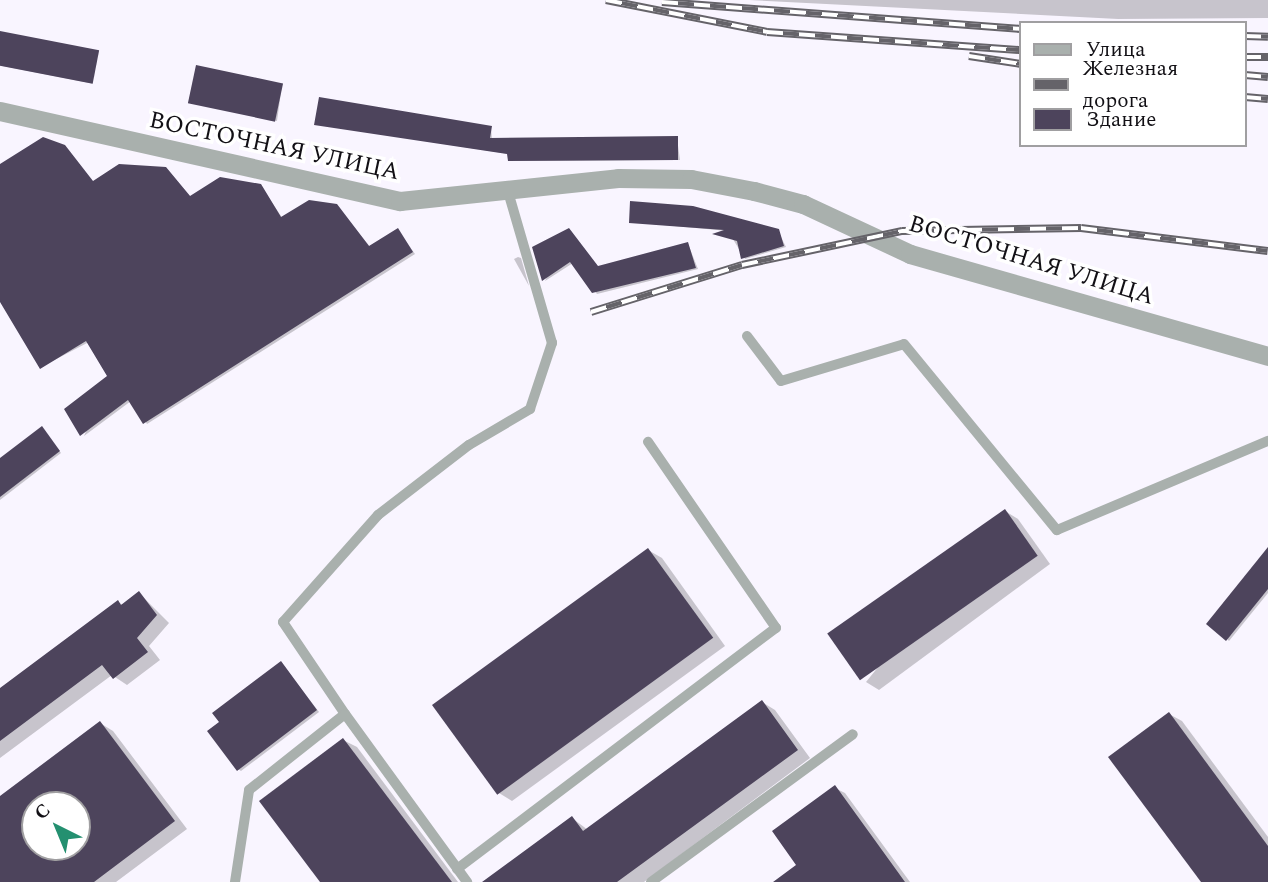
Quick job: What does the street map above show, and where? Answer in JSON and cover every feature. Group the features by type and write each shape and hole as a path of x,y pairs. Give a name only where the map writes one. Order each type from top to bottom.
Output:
{"street":[{"name":"ВОСТОЧНАЯ УЛИЦА","path":"0,111 400,201 508,192 618,178 691,180 754,191 803,204 910,254 1268,356"}],"lane":[{"path":"467,882 345,714 283,622 378,515 469,444 530,409 552,343 508,192"},
{"path":"747,337 781,382 904,344 1057,530 1268,441"},
{"path":"457,869 776,628 648,442"},
{"path":"235,882 249,790 345,714"},
{"path":"651,882 853,734"}],"building":[{"path":"0,31 99,50 93,84 0,66"},
{"path":"196,65 283,84 275,122 188,103"},
{"path":"319,97 492,126 490,138 678,136 678,160 508,161 507,154 314,125"},
{"path":"43,137 65,145 93,181 119,164 166,167 190,196 220,177 261,184 281,217 309,200 337,204 369,246 398,228 413,252 143,424 128,400 80,436 64,409 107,376 86,341 40,369 0,302 0,164"},
{"path":"630,201 693,206 779,229 784,246 741,259 737,241 712,234 724,230 629,223"},
{"path":"569,228 598,266 688,242 696,268 592,293 570,262 542,281 532,247"},
{"path":"42,426 60,451 0,497 0,458"},
{"path":"1005,509 1038,556 860,680 827,633"},
{"path":"1268,547 1268,589 1226,641 1206,624"},
{"path":"648,548 713,638 497,795 432,705"},
{"path":"139,591 157,615 137,638 148,652 113,679 102,665 0,741 0,688 118,600 121,605"},
{"path":"281,661 317,710 237,771 207,731 219,722 212,713"},
{"path":"762,700 798,750 617,882 482,882 572,816 583,831"},
{"path":"1169,712 1268,846 1268,882 1201,882 1108,757"},
{"path":"100,721 175,821 94,882 0,882 0,796"},
{"path":"343,738 452,882 320,882 259,801"},
{"path":"835,785 905,882 773,882 796,865 772,831"}],"railway":[{"path":"606,0 767,32 1020,50"},
{"path":"662,2 1020,29"},
{"path":"1247,36 1268,37"},
{"path":"969,56 1020,64"},
{"path":"1247,57 1268,57"},
{"path":"1247,75 1268,77"},
{"path":"1247,97 1268,99"},
{"path":"591,312 742,265 902,231 1081,228 1268,251"}]}
